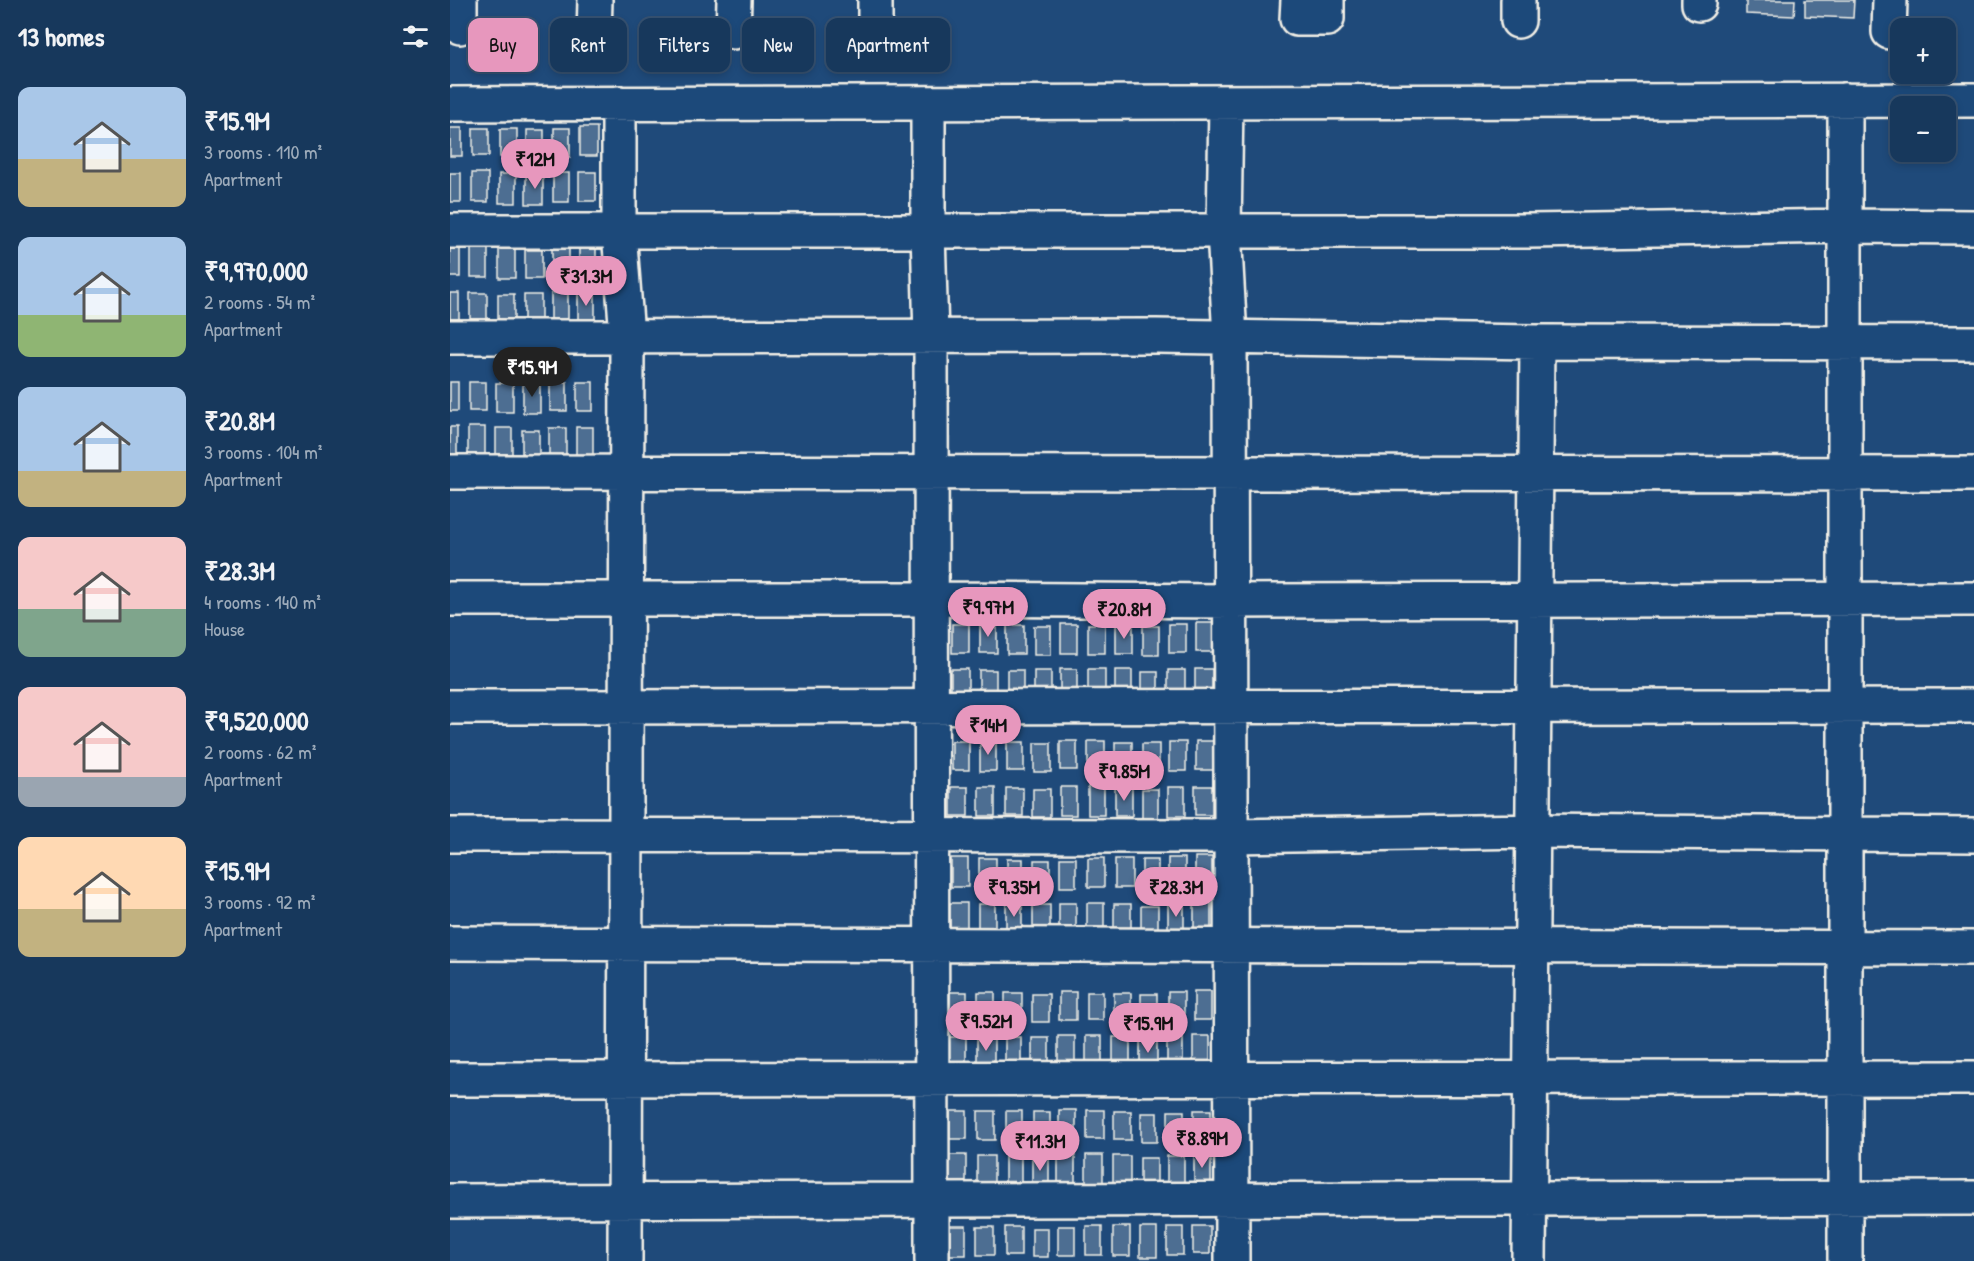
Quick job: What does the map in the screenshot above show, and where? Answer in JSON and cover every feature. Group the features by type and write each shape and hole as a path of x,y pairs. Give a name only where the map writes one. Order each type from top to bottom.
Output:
{"street":[{"path":"594,18 595,0"},
{"path":"733,32 734,0"},
{"path":"875,0 875,18"},
{"path":"1298,0 1297,19 1327,19 1327,0"},
{"path":"1889,32 1890,0"},
{"path":"1845,100 1845,1261"},
{"path":"450,104 1974,100"},
{"path":"1226,102 1224,231 1230,337 1233,1261"},
{"path":"619,103 619,231 627,336 625,1261"},
{"path":"928,103 932,599 932,1261"},
{"path":"450,231 1529,231 1845,226 1974,227"},
{"path":"450,337 1230,337 1537,342 1974,343"},
{"path":"1529,1261 1537,342"},
{"path":"450,472 1974,474"},
{"path":"450,599 1230,601 1974,599"},
{"path":"450,707 1974,706"},
{"path":"450,835 1231,836 1532,831 1974,835"},
{"path":"450,944 1974,948"},
{"path":"450,1079 1974,1078"},
{"path":"450,1201 1974,1198"}],"building":[{"path":"1746,0 1795,0 1794,16 1746,14"},
{"path":"1805,0 1854,0 1853,18 1805,16"},
{"path":"580,127 597,127 597,156 580,156"},
{"path":"450,128 462,128 462,156 450,156"},
{"path":"473,128 489,128 489,156 473,156"},
{"path":"554,128 570,128 570,157 554,157"},
{"path":"500,129 517,129 517,157 500,157"},
{"path":"527,130 544,130 544,159 527,159"},
{"path":"579,172 596,172 596,201 579,201"},
{"path":"450,173 461,173 461,202 450,202"},
{"path":"472,173 488,173 488,202 472,202"},
{"path":"553,173 569,173 569,202 553,202"},
{"path":"499,174 516,174 516,203 499,203"},
{"path":"526,175 543,175 543,204 526,204"},
{"path":"579,247 596,247 596,276 579,276"},
{"path":"450,248 460,248 460,277 450,277"},
{"path":"471,248 488,248 488,277 471,277"},
{"path":"552,248 569,248 569,277 552,277"},
{"path":"499,249 515,249 515,278 499,278"},
{"path":"525,250 542,250 542,279 525,279"},
{"path":"450,293 459,293 459,322 450,322"},
{"path":"470,293 487,293 487,322 470,322"},
{"path":"551,293 568,293 568,322 551,322"},
{"path":"578,293 595,293 595,321 578,321"},
{"path":"498,294 514,294 514,323 498,323"},
{"path":"524,295 541,295 541,324 524,324"},
{"path":"450,382 458,382 458,411 450,411"},
{"path":"469,382 486,382 486,411 469,411"},
{"path":"550,382 567,382 567,411 550,411"},
{"path":"577,382 593,382 593,411 577,411"},
{"path":"496,383 513,383 513,412 496,412"},
{"path":"523,384 540,384 540,413 523,413"},
{"path":"450,427 457,427 457,456 450,456"},
{"path":"468,427 485,427 485,456 468,456"},
{"path":"576,427 593,427 593,455 576,455"},
{"path":"496,428 512,428 512,457 496,457"},
{"path":"549,428 566,428 566,456 549,456"},
{"path":"522,430 539,430 539,458 522,458"},
{"path":"1196,623 1213,623 1213,652 1196,652"},
{"path":"952,624 969,624 969,653 952,653"},
{"path":"980,624 997,624 997,653 980,653"},
{"path":"1061,624 1077,624 1077,653 1061,653"},
{"path":"1088,624 1105,624 1105,653 1088,653"},
{"path":"1169,624 1186,624 1186,653 1169,653"},
{"path":"1007,625 1024,625 1024,654 1007,654"},
{"path":"1116,625 1133,625 1133,654 1116,654"},
{"path":"1034,626 1051,626 1051,655 1034,655"},
{"path":"1143,626 1159,626 1159,655 1143,655"},
{"path":"951,669 968,669 968,698 951,698"},
{"path":"1060,669 1077,669 1077,698 1060,698"},
{"path":"1088,669 1105,669 1105,698 1088,698"},
{"path":"1195,669 1212,669 1212,697 1195,697"},
{"path":"979,670 996,670 996,698 979,698"},
{"path":"1007,670 1023,670 1023,699 1007,699"},
{"path":"1115,670 1132,670 1132,699 1115,699"},
{"path":"1168,670 1185,670 1185,698 1168,698"},
{"path":"1034,671 1051,671 1051,700 1034,700"},
{"path":"1142,672 1158,672 1158,700 1142,700"},
{"path":"952,741 969,741 969,770 952,770"},
{"path":"1060,741 1077,741 1077,770 1060,770"},
{"path":"1088,741 1105,741 1105,770 1088,770"},
{"path":"1196,741 1213,741 1213,770 1196,770"},
{"path":"980,742 996,742 996,771 980,771"},
{"path":"1007,742 1024,742 1024,771 1007,771"},
{"path":"1115,742 1132,742 1132,771 1115,771"},
{"path":"1169,742 1186,742 1186,771 1169,771"},
{"path":"1034,743 1051,743 1051,772 1034,772"},
{"path":"1142,744 1159,744 1159,773 1142,773"},
{"path":"1195,786 1212,786 1212,815 1195,815"},
{"path":"951,787 968,787 968,816 951,816"},
{"path":"979,787 995,787 995,816 979,816"},
{"path":"1060,787 1076,787 1076,815 1060,815"},
{"path":"1088,787 1104,787 1104,815 1088,815"},
{"path":"1168,787 1185,787 1185,816 1168,816"},
{"path":"1006,788 1023,788 1023,816 1006,816"},
{"path":"1115,788 1132,788 1132,816 1115,816"},
{"path":"1033,789 1050,789 1050,817 1033,817"},
{"path":"1142,789 1158,789 1158,818 1142,818"},
{"path":"1195,857 1212,857 1212,886 1195,886"},
{"path":"951,858 968,858 968,887 951,887"},
{"path":"979,858 996,858 996,887 979,887"},
{"path":"1060,858 1076,858 1076,887 1060,887"},
{"path":"1088,858 1104,858 1104,887 1088,887"},
{"path":"1168,858 1185,858 1185,887 1168,887"},
{"path":"1007,859 1023,859 1023,888 1007,888"},
{"path":"1115,859 1132,859 1132,888 1115,888"},
{"path":"1034,860 1050,860 1050,889 1034,889"},
{"path":"1142,860 1158,860 1158,889 1142,889"},
{"path":"950,903 967,903 967,932 950,932"},
{"path":"1059,903 1076,903 1076,932 1059,932"},
{"path":"1087,903 1104,903 1104,932 1087,932"},
{"path":"1194,903 1211,903 1211,931 1194,931"},
{"path":"978,904 995,904 995,932 978,932"},
{"path":"1006,904 1022,904 1022,933 1006,933"},
{"path":"1114,904 1131,904 1131,933 1114,933"},
{"path":"1168,904 1184,904 1184,932 1168,932"},
{"path":"1033,905 1050,905 1050,934 1033,934"},
{"path":"1141,906 1158,906 1158,934 1141,934"},
{"path":"1194,991 1211,991 1211,1020 1194,1020"},
{"path":"950,992 967,992 967,1021 950,1021"},
{"path":"978,992 995,992 995,1021 978,1021"},
{"path":"1059,992 1076,992 1076,1020 1059,1020"},
{"path":"1087,992 1103,992 1103,1020 1087,1020"},
{"path":"1168,992 1184,992 1184,1021 1168,1021"},
{"path":"1005,993 1022,993 1022,1021 1005,1021"},
{"path":"1114,993 1131,993 1131,1021 1114,1021"},
{"path":"1032,994 1049,994 1049,1022 1032,1022"},
{"path":"1141,994 1157,994 1157,1023 1141,1023"},
{"path":"1058,1036 1075,1036 1075,1065 1058,1065"},
{"path":"1086,1036 1102,1036 1102,1065 1086,1065"},
{"path":"1193,1036 1210,1036 1210,1065 1193,1065"},
{"path":"949,1037 966,1037 966,1066 949,1066"},
{"path":"977,1037 994,1037 994,1066 977,1066"},
{"path":"1005,1037 1021,1037 1021,1066 1005,1066"},
{"path":"1113,1037 1130,1037 1130,1066 1113,1066"},
{"path":"1167,1037 1183,1037 1183,1066 1167,1066"},
{"path":"1032,1038 1049,1038 1049,1067 1032,1067"},
{"path":"1140,1039 1157,1039 1157,1068 1140,1068"},
{"path":"1059,1110 1076,1110 1076,1139 1059,1139"},
{"path":"1087,1110 1104,1110 1104,1139 1087,1139"},
{"path":"1194,1110 1211,1110 1211,1139 1194,1139"},
{"path":"950,1111 967,1111 967,1139 950,1139"},
{"path":"978,1111 995,1111 995,1140 978,1140"},
{"path":"1006,1111 1022,1111 1022,1140 1006,1140"},
{"path":"1114,1111 1131,1111 1131,1140 1114,1140"},
{"path":"1168,1111 1184,1111 1184,1140 1168,1140"},
{"path":"1033,1112 1050,1112 1050,1141 1033,1141"},
{"path":"1141,1113 1157,1113 1157,1142 1141,1142"},
{"path":"949,1155 966,1155 966,1184 949,1184"},
{"path":"1058,1155 1075,1155 1075,1184 1058,1184"},
{"path":"1086,1155 1103,1155 1103,1184 1086,1184"},
{"path":"1194,1155 1211,1155 1211,1183 1194,1183"},
{"path":"977,1156 994,1156 994,1184 977,1184"},
{"path":"1005,1156 1021,1156 1021,1185 1005,1185"},
{"path":"1113,1156 1130,1156 1130,1185 1113,1185"},
{"path":"1167,1156 1184,1156 1184,1184 1167,1184"},
{"path":"1032,1157 1049,1157 1049,1186 1032,1186"},
{"path":"1140,1158 1157,1158 1157,1186 1140,1186"},
{"path":"949,1226 966,1226 966,1255 949,1255"},
{"path":"1058,1226 1075,1226 1075,1255 1058,1255"},
{"path":"1086,1226 1102,1226 1102,1255 1086,1255"},
{"path":"1193,1226 1210,1226 1210,1254 1193,1254"},
{"path":"977,1227 994,1227 994,1255 977,1255"},
{"path":"1005,1227 1021,1227 1021,1256 1005,1256"},
{"path":"1113,1227 1130,1227 1130,1256 1113,1256"},
{"path":"1167,1227 1183,1227 1183,1255 1167,1255"},
{"path":"1032,1228 1048,1228 1048,1257 1032,1257"},
{"path":"1140,1228 1157,1228 1157,1257 1140,1257"}]}
